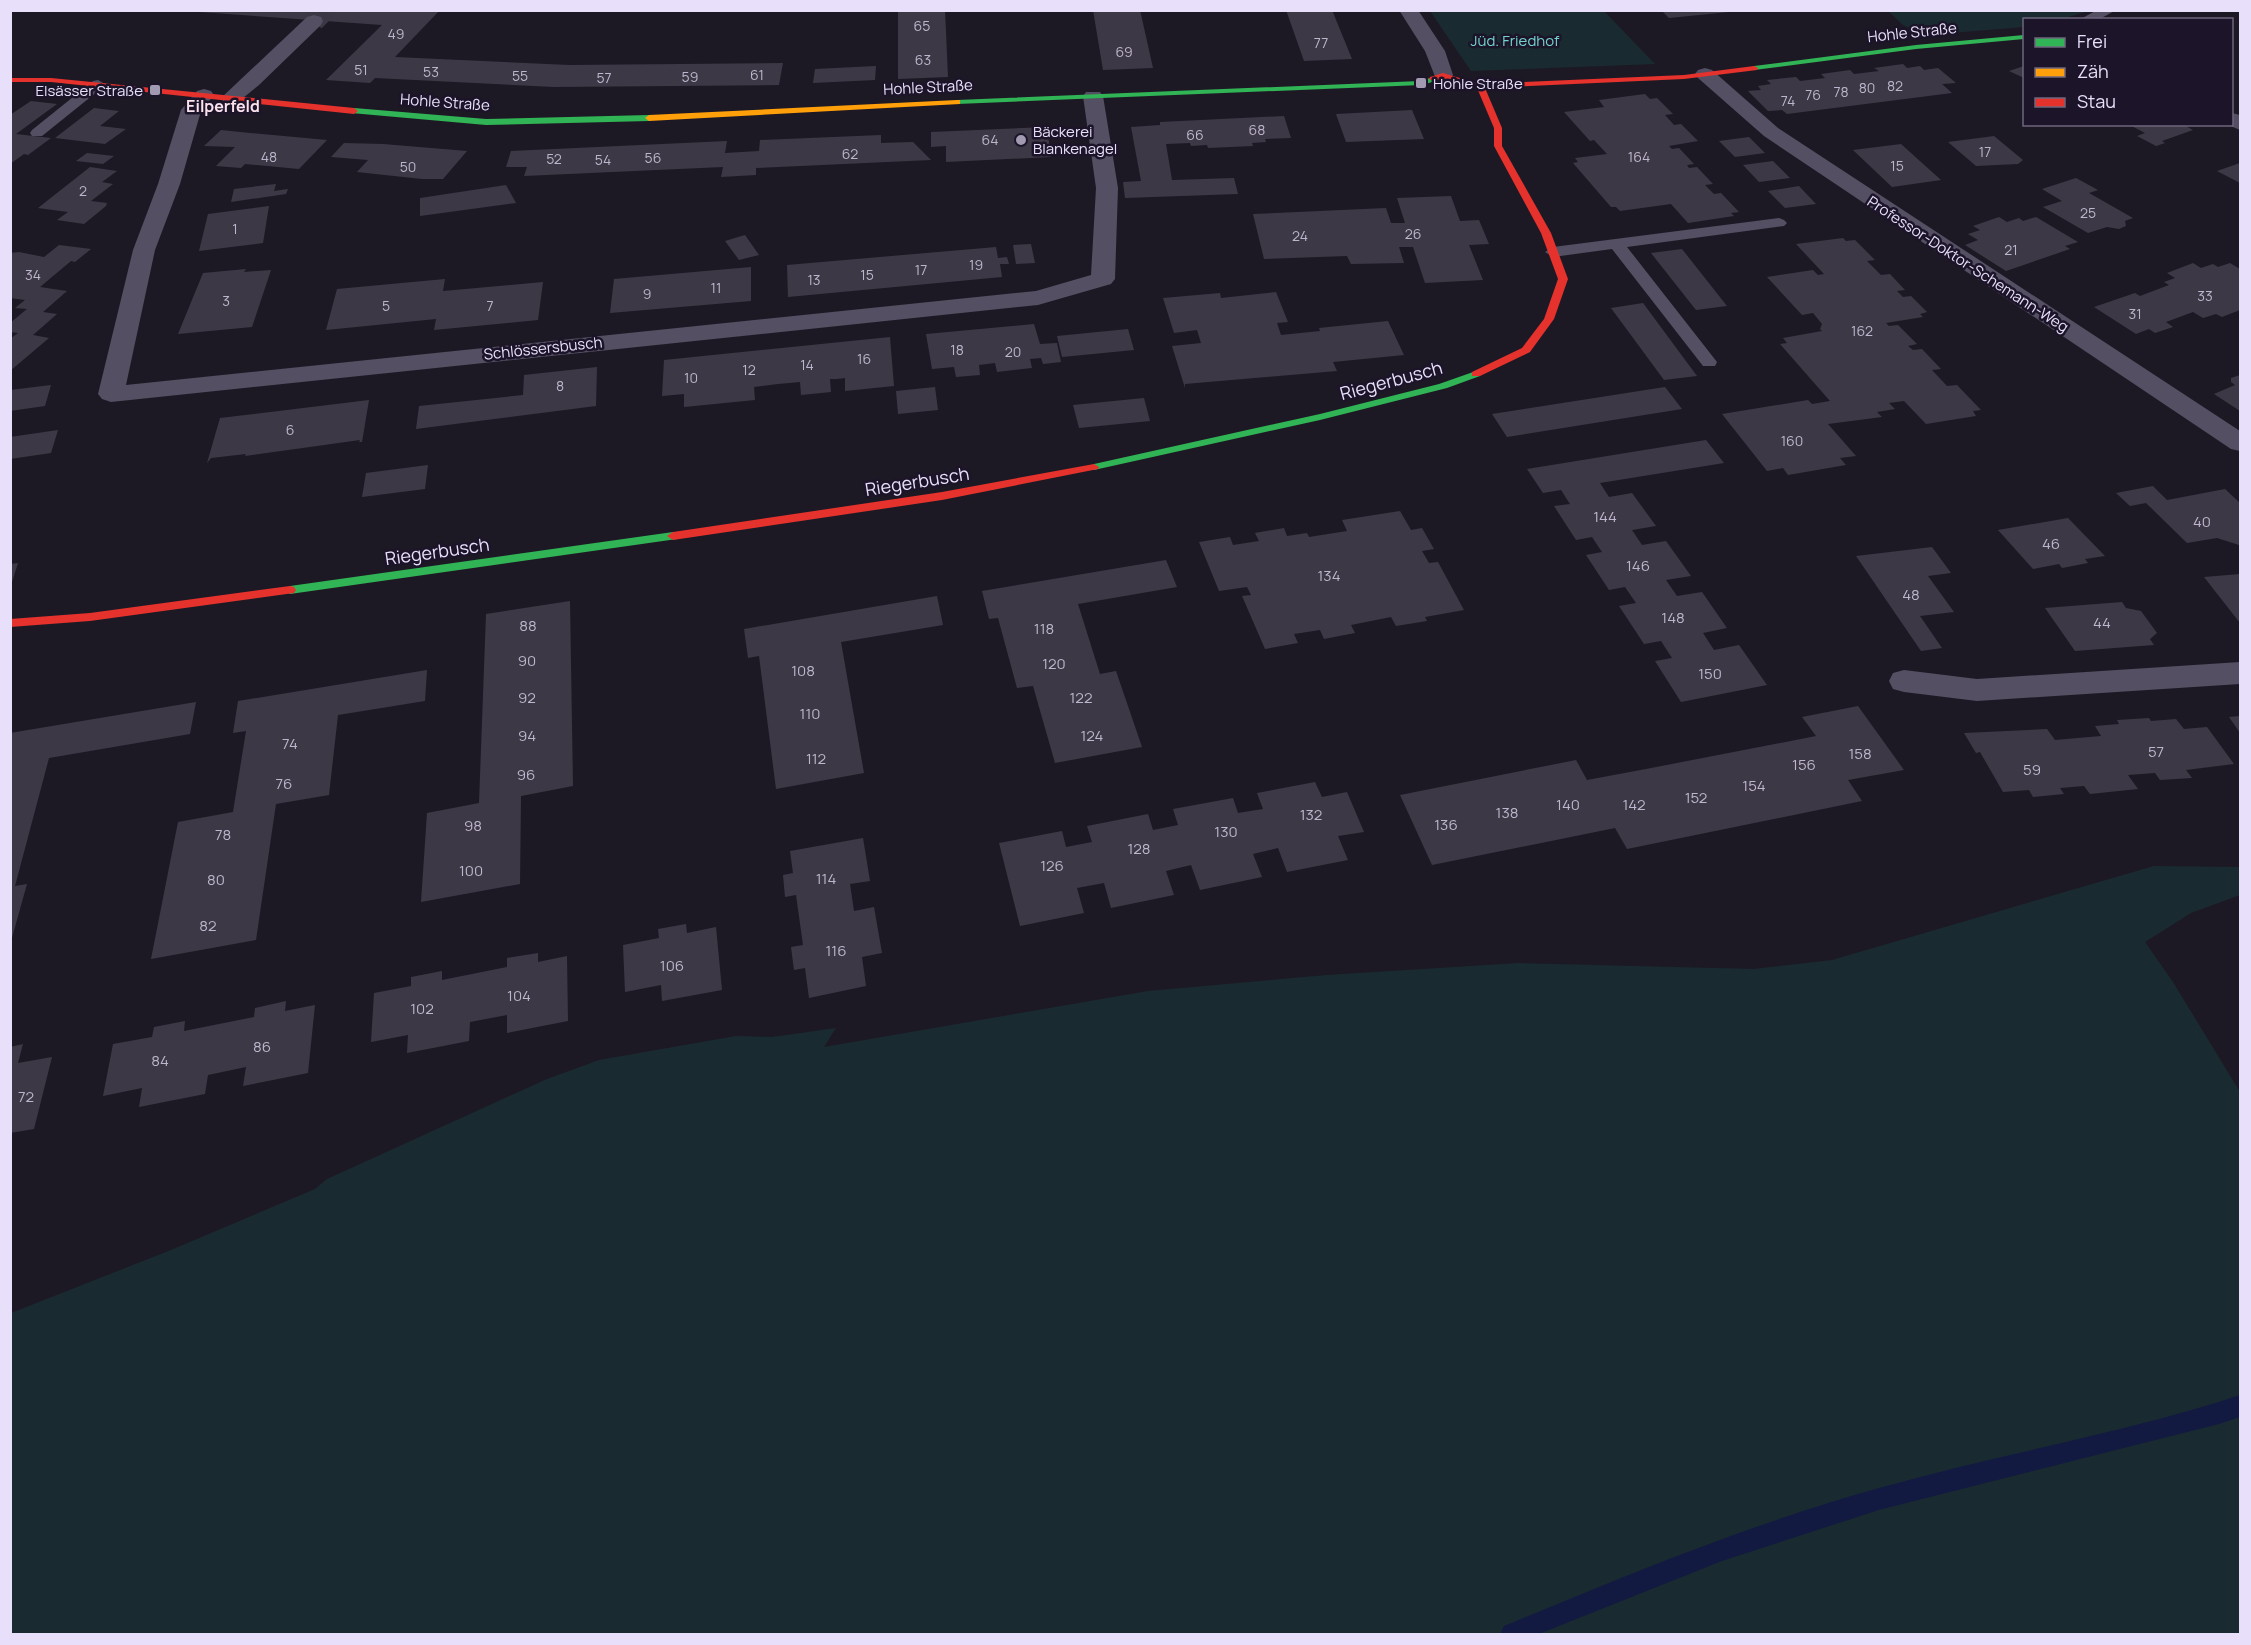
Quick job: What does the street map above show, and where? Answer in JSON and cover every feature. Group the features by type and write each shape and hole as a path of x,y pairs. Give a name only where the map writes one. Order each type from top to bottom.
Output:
{"street":[{"path":"1408,10 1435,51 1443,75"},
{"path":"231,98 252,81 314,21"},
{"name":"Hohle Straße","path":"10,80 98,84 428,119 508,122 665,118 1093,96 1420,83 1443,75 1480,86 1705,74 1916,47 2023,38"},
{"name":"Professor-Doktor-Schemann-Weg","path":"1705,74 1771,132 1884,209 2241,443"},
{"name":"Riegerbusch","path":"10,624 90,616 448,568 942,496 1134,459 1320,417 1443,386 1491,368 1526,350 1549,319 1563,279 1546,233 1498,146 1498,128 1480,86"},
{"name":"Schlössersbusch","path":"204,95 191,110 169,184 144,250 111,394 1038,298 1103,279 1107,188 1093,96"},
{"path":"1904,681 1977,690 2241,673"}],"lane":[{"path":"2090,18 2110,10"},
{"path":"37,132 98,84"},
{"path":"1553,252 1779,223"},
{"path":"1616,244 1709,362"}],"green space":[{"name":"Jüd. Friedhof","path":"1430,11 1604,11 1655,64 1471,71"},
{"path":"1888,11 2088,11 2065,18 2023,18 2023,27 1926,35 1903,25"},
{"path":"2154,866 2240,867 2240,895 2191,913 2145,942 2173,982 2240,1092 2240,1634 11,1634 11,1313 171,1250 315,1189 327,1179 547,1079 599,1060 736,1036 772,1037 836,1028 824,1047 1148,991 1327,975 1519,963 1754,969 1832,960"}],"building":[{"path":"171,10 440,10 395,57 569,65 783,63 779,85 554,87 375,78 370,83 326,80 382,25"},
{"path":"898,10 945,10 948,77 898,79"},
{"path":"1093,10 1140,10 1153,68 1103,70"},
{"path":"1286,10 1332,10 1352,59 1304,61"},
{"path":"1661,10 1729,10 1729,12 1669,18"},
{"path":"1903,64 1907,68 1920,66 1924,70 1938,68 1956,83 1942,84 1952,93 1787,114 1782,110 1768,111 1748,91 1761,90 1758,86 1771,84 1767,80 1796,77 1800,81 1825,78 1821,74 1850,70 1854,74 1879,71 1874,68"},
{"path":"876,66 875,80 813,83 815,69"},
{"path":"2023,66 2023,78 2009,71"},
{"path":"1645,94 1650,99 1657,98 1673,114 1665,115 1674,125 1681,124 1698,141 1669,146 1672,149 1679,148 1694,164 1687,165 1689,168 1697,167 1713,184 1705,185 1714,194 1721,193 1739,212 1731,213 1734,216 1688,223 1671,204 1620,211 1616,207 1611,207 1573,163 1578,162 1575,158 1607,154 1594,140 1590,141 1564,112 1604,107 1599,100"},
{"path":"31,101 57,104 16,134 51,138 28,155 24,154 10,164 10,115"},
{"path":"94,108 119,111 100,126 126,129 105,144 55,138"},
{"path":"1412,110 1424,139 1346,142 1336,114"},
{"path":"1284,116 1291,138 1265,139 1266,142 1252,143 1253,146 1208,148 1207,145 1191,146 1190,143 1166,144 1172,180 1234,178 1238,194 1125,198 1123,182 1141,181 1131,127 1160,125 1160,122"},
{"path":"2132,126 2186,126 2193,130 2162,141 2165,143 2156,146 2137,136 2145,133"},
{"path":"1047,127 1051,157 946,162 946,146 931,147 931,132"},
{"path":"221,130 327,140 299,169 245,164 241,168 216,166 235,147 204,146"},
{"path":"881,135 881,143 913,142 931,160 756,168 756,175 721,177 723,167 524,176 527,167 506,167 511,151 727,141 725,153 759,151 760,140"},
{"path":"1994,136 2023,160 2018,164 1976,166 1948,142"},
{"path":"1749,137 1765,153 1735,157 1719,141"},
{"path":"344,143 467,151 443,179 422,179 357,172 368,160 331,157"},
{"path":"1901,144 1941,180 1892,187 1853,150"},
{"path":"87,153 114,156 103,164 76,161"},
{"path":"1773,161 1790,178 1759,182 1743,165"},
{"path":"2240,163 2240,183 2217,171"},
{"path":"90,167 117,171 102,182 113,184 91,201 107,203 106,206 84,224 57,220 68,212 38,208"},
{"path":"2076,178 2098,190 2089,193 2133,218 2125,221 2126,226 2119,229 2107,227 2088,233 2043,207 2062,201 2042,189"},
{"path":"276,184 274,191 288,189 286,194 231,202 234,189"},
{"path":"506,185 516,203 420,216 420,198"},
{"path":"1799,186 1816,204 1785,208 1768,191"},
{"path":"1451,196 1460,221 1479,220 1489,244 1469,245 1483,280 1425,283 1413,247 1399,247 1404,263 1351,264 1347,256 1264,259 1253,214 1386,208 1391,223 1405,223 1397,198"},
{"path":"269,206 263,243 199,251 208,214"},
{"path":"1999,217 2007,222 2019,218 2023,221 2036,217 2078,242 2065,246 2070,249 2006,271 1965,245 1978,240 1968,234 1980,230 1973,226"},
{"path":"745,235 759,255 739,260 725,241"},
{"path":"1843,238 1846,241 1855,240 1875,260 1867,261 1881,275 1890,274 1905,290 1897,291 1903,297 1911,296 1927,312 1920,314 1923,317 1886,323 1889,326 1898,325 1917,344 1908,346 1913,350 1922,349 1941,369 1932,370 1947,386 1957,385 1981,410 1973,411 1976,416 1926,424 1904,401 1889,403 1895,409 1877,412 1882,417 1828,424 1856,456 1840,458 1846,465 1788,475 1783,468 1767,471 1722,414 1808,400 1812,404 1830,401 1780,344 1787,343 1783,338 1822,331 1820,329 1822,324 1813,313 1802,315 1767,277 1813,270 1818,275 1824,274 1796,244"},
{"path":"1031,244 1035,263 1016,264 1013,245"},
{"path":"59,245 91,249 75,262 71,261 40,287 67,291 43,312 57,314 33,335 49,338 10,371 10,339 18,333 10,332 10,323 27,309 15,308 25,300 10,298 10,253 19,252 44,257"},
{"path":"996,247 998,258 1007,257 1009,264 1000,264 1002,277 788,297 787,265"},
{"path":"1682,249 1727,306 1696,310 1651,253"},
{"path":"2193,263 2201,268 2213,264 2218,267 2230,263 2240,269 2240,310 2222,317 2216,314 2203,318 2193,312 2166,322 2173,327 2155,333 2149,329 2136,334 2094,307 2135,293 2140,296 2169,285 2164,282 2175,278 2167,273"},
{"path":"751,267 751,301 610,313 614,279"},
{"path":"246,269 244,272 271,270 252,327 178,334 203,273"},
{"path":"445,279 443,291 543,282 538,320 434,330 436,319 326,330 337,289"},
{"path":"1276,292 1288,322 1277,323 1281,335 1320,331 1319,328 1388,321 1404,355 1333,362 1337,371 1185,384 1185,388 1172,346 1201,343 1197,330 1174,333 1163,298 1220,293 1221,298"},
{"path":"1643,303 1697,376 1664,380 1611,308"},
{"path":"1034,324 1040,344 1057,343 1061,362 1043,364 1041,358 1030,359 1032,368 997,372 995,363 979,365 980,375 956,377 954,367 932,369 926,334"},
{"path":"1128,329 1134,350 1062,357 1057,336"},
{"path":"890,337 894,386 845,391 845,378 830,379 831,392 801,395 800,382 778,384 754,387 755,400 684,407 684,394 662,396 664,360"},
{"path":"597,367 596,406 416,429 419,406 523,395 524,375"},
{"path":"2240,375 2240,411 2214,394 2235,385 2231,382 2231,378"},
{"path":"51,385 45,406 10,411 10,390"},
{"path":"935,387 938,410 898,414 896,391"},
{"path":"1665,387 1682,409 1507,437 1492,414"},
{"path":"1144,398 1150,421 1079,428 1073,405"},
{"path":"369,400 362,442 359,442 360,440 245,456 246,454 211,458 207,463 220,418"},
{"path":"58,430 51,453 10,459 10,437"},
{"path":"1706,440 1724,463 1600,483 1609,497 1632,493 1656,526 1632,530 1642,545 1666,541 1691,576 1666,580 1677,596 1702,592 1727,628 1703,633 1714,650 1739,645 1767,685 1681,702 1655,661 1672,658 1661,641 1644,644 1619,606 1636,603 1625,587 1609,590 1586,555 1602,552 1592,537 1576,540 1554,506 1570,504 1561,490 1543,493 1527,469"},
{"path":"428,465 425,489 362,497 366,473"},
{"path":"2153,486 2167,500 2225,489 2240,503 2239,545 2217,538 2187,543 2146,503 2130,506 2116,493"},
{"path":"1400,511 1411,530 1422,528 1434,549 1422,551 1429,563 1438,562 1464,610 1425,617 1427,621 1396,626 1391,617 1351,625 1355,633 1324,639 1320,630 1294,634 1298,643 1265,649 1242,596 1251,595 1247,587 1219,591 1199,542 1230,537 1233,545 1259,541 1255,533 1284,528 1287,536 1307,533 1309,537 1347,531 1342,520"},
{"path":"2068,518 2105,556 2085,559 2088,563 2062,568 2059,564 2033,569 1998,530"},
{"path":"1932,547 1951,573 1928,576 1954,612 1920,616 1942,648 1921,651 1856,556"},
{"path":"1166,560 1177,587 1078,604 1100,674 1116,671 1142,747 1055,763 1033,686 1017,688 998,618 989,619 982,591"},
{"path":"18,563 11,585 10,585 10,564"},
{"path":"2240,574 2240,623 2204,577"},
{"path":"937,596 943,625 841,642 864,773 776,789 759,656 748,658 744,629"},
{"path":"570,601 573,786 521,796 520,884 421,902 427,813 479,803 486,614"},
{"path":"2122,602 2126,608 2141,611 2157,633 2150,639 2154,645 2075,651 2045,608"},
{"path":"427,670 425,701 338,715 329,795 276,804 256,940 151,959 178,822 233,812 246,731 233,733 238,701"},
{"path":"196,702 190,734 49,758 15,886 27,884 10,945 10,733"},
{"path":"1858,706 1904,770 1848,780 1862,801 1627,849 1615,828 1432,865 1400,795 1576,760 1587,780 1816,736 1802,717"},
{"path":"2240,716 2240,733 2229,717"},
{"path":"2149,718 2151,721 2176,719 2184,729 2207,727 2234,764 2186,770 2192,778 2160,780 2155,773 2128,775 2138,789 2090,794 2084,786 2060,788 2064,794 2033,797 2029,790 2003,792 1980,752 1976,753 1964,733 2047,729 2055,740 2101,736 2095,726 2119,724 2117,720"},
{"path":"1315,782 1322,797 1347,792 1364,832 1338,836 1348,860 1287,872 1278,848 1253,854 1262,877 1200,890 1191,865 1166,871 1174,895 1111,908 1104,883 1077,888 1084,913 1020,926 999,843 1062,831 1066,847 1092,842 1087,826 1148,814 1153,830 1178,825 1173,809 1233,798 1238,813 1263,809 1257,793"},
{"path":"863,838 870,881 850,884 854,911 874,907 882,953 862,957 866,986 809,998 805,968 794,970 791,947 803,945 796,895 785,897 783,875 793,873 790,851"},
{"path":"686,924 687,933 716,927 722,990 662,1001 661,985 625,992 623,945 659,938 658,929"},
{"path":"538,953 538,962 567,956 568,1021 507,1033 507,1015 470,1022 469,1041 407,1053 408,1035 371,1042 374,993 411,986 411,977 442,971 442,980 507,967 507,958"},
{"path":"286,1001 285,1011 315,1005 308,1073 243,1086 246,1067 208,1075 205,1094 139,1107 142,1088 103,1096 113,1044 152,1037 154,1027 185,1021 184,1031 254,1017 255,1008"},
{"path":"23,1044 18,1063 52,1057 34,1129 10,1133 10,1047"}],"waterway":[{"path":"1512,1634 1680,1566 1808,1520 1906,1491 2158,1430 2240,1406"}],"tunnel":[{"path":"314,21 325,10"}],"traffic: fast":[{"path":"1754,68 1916,47 2023,37"},
{"path":"957,102 1421,83 1433,79"},
{"path":"354,111 486,122 649,118"},
{"path":"1094,467 1320,417 1443,386 1476,374"},
{"path":"290,590 673,536"}],"traffic: slow":[{"path":"649,118 957,102"}],"traffic: jam":[{"path":"1433,79 1443,75 1480,86 1684,77 1754,68"},
{"path":"10,80 51,80 354,111"},
{"path":"1476,374 1526,350 1549,319 1563,279 1546,233 1498,146 1498,128 1480,86"},
{"path":"673,536 942,496 1094,467"},
{"path":"10,623 90,617 290,590"}],"place":[{"name":"Hohle Straße","path":"1421,83"},
{"name":"Elsässer Straße","path":"155,90"},
{"name":"Bäckerei Blankenagel","path":"1021,140"}],"district":[{"name":"Eilperfeld","path":"223,106"}]}
